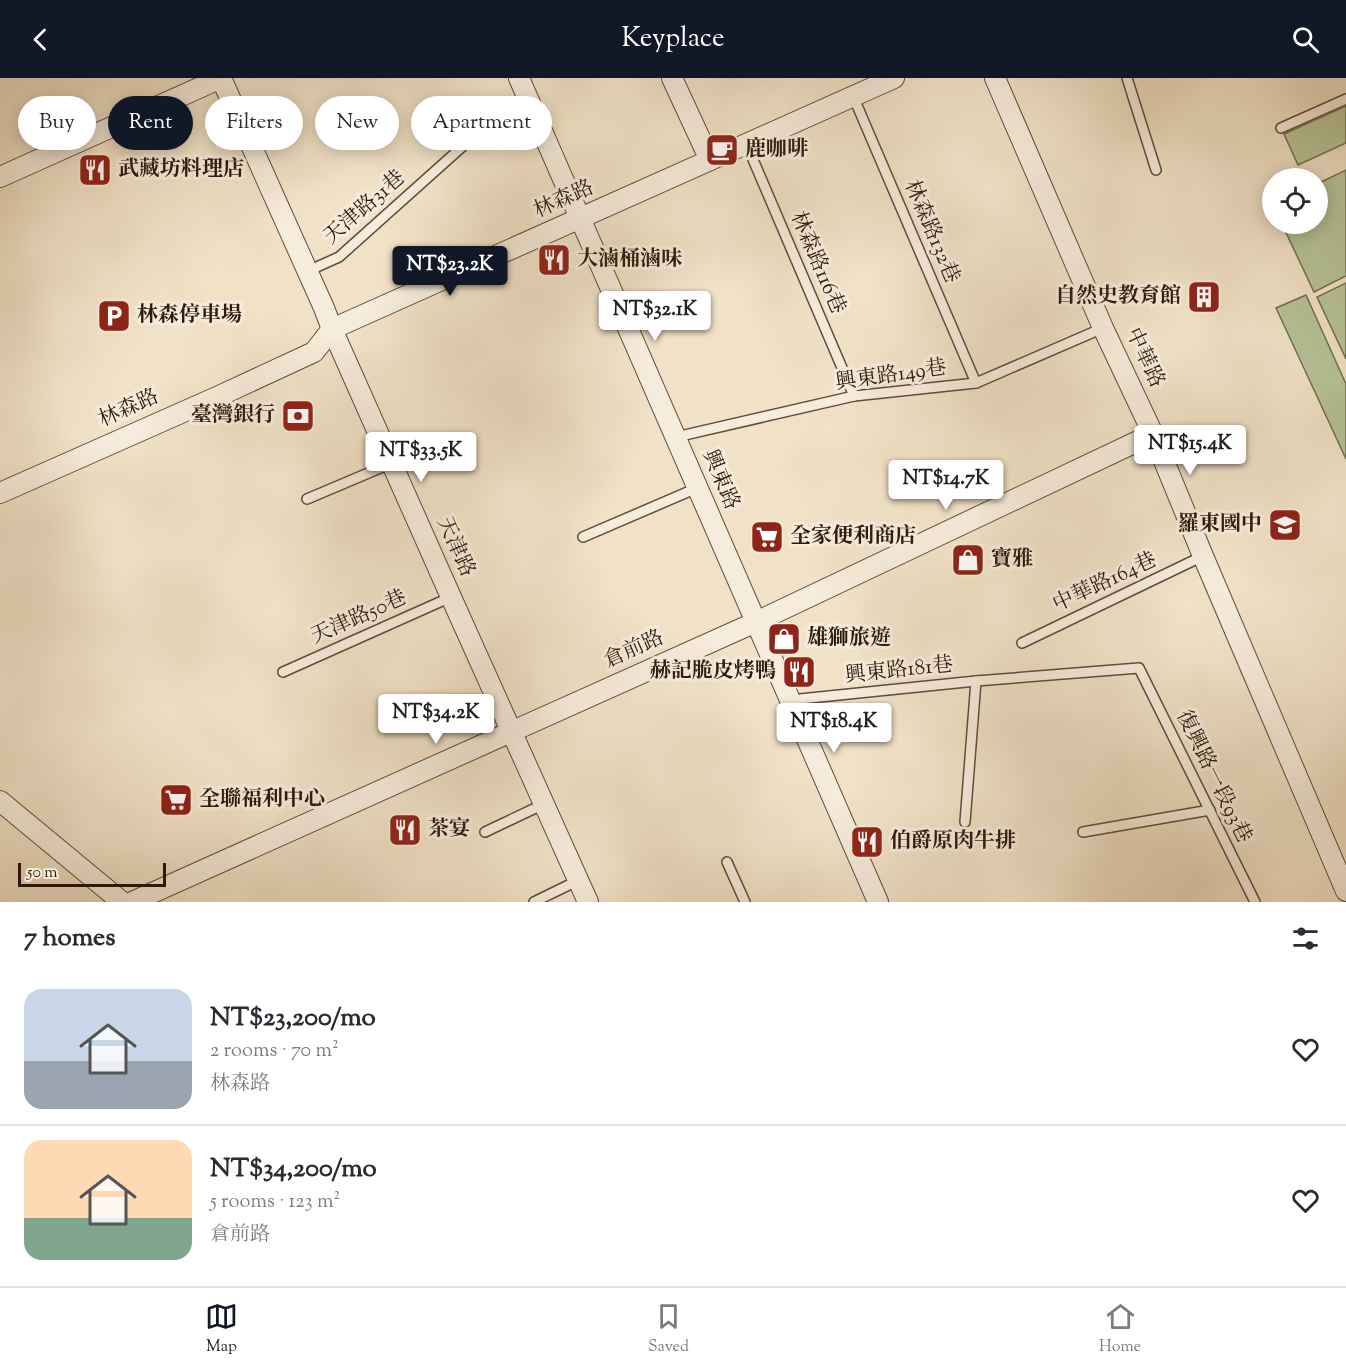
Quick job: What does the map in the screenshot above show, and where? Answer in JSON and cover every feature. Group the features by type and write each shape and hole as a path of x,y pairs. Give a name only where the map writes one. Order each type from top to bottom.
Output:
{"street":[{"path":"0,177 221,78"},
{"name":"天津路","path":"221,78 588,902"},
{"name":"興東路","path":"519,78 527,96"},
{"path":"672,78 710,160"},
{"name":"林森路","path":"0,493 314,352 332,329 894,78"},
{"name":"中華路","path":"995,78 1103,328 1153,434 1346,891"},
{"name":"興東路","path":"550,150 878,902"},
{"name":"倉前路","path":"132,902 756,622 1153,434"},
{"path":"0,801 122,902"}],"lane":[{"path":"1127,78 1156,170"},
{"name":"林森路132巷","path":"853,96 976,383"},
{"path":"1281,128 1346,99"},
{"name":"林森路116巷","path":"746,143 854,396"},
{"name":"天津路31巷","path":"308,271 339,257 459,150"},
{"name":"興東路149巷","path":"676,437 854,396 976,383 1103,328"},
{"path":"307,499 392,463"},
{"path":"583,537 697,488"},
{"name":"中華路164巷","path":"1022,643 1203,556"},
{"name":"天津路50巷","path":"283,672 451,597"},
{"name":"興東路181巷","path":"790,700 976,681 1139,668"},
{"name":"復興路一段93巷","path":"1139,668 1255,902"},
{"name":"興東路181巷","path":"964,822 976,681"},
{"path":"485,832 544,804"},
{"path":"1083,832 1210,810"},
{"path":"728,862 745,902"},
{"path":"534,902 579,880"}],"green space":[{"path":"1346,106 1346,143 1298,165 1284,134"},
{"path":"1346,170 1346,276 1314,292 1287,234 1328,234 1328,179"},
{"path":"1346,283 1346,359 1317,297"},
{"path":"1306,295 1346,384 1346,459 1276,308"}],"place":[{"name":"鹿咖啡","path":"722,150"},
{"name":"武藏坊料理店","path":"95,170"},
{"name":"大滷桶滷味","path":"554,260"},
{"name":"自然史教育館","path":"1204,297"},
{"name":"林森停車場","path":"114,316"},
{"name":"臺灣銀行","path":"298,416"},
{"name":"羅東國中","path":"1285,525"},
{"name":"全家便利商店","path":"767,537"},
{"name":"寶雅","path":"968,560"},
{"name":"雄獅旅遊","path":"784,639"},
{"name":"赫記脆皮烤鴨","path":"799,672"},
{"name":"全聯福利中心","path":"176,800"},
{"name":"茶宴","path":"405,830"},
{"name":"伯爵原肉牛排","path":"867,842"}]}
